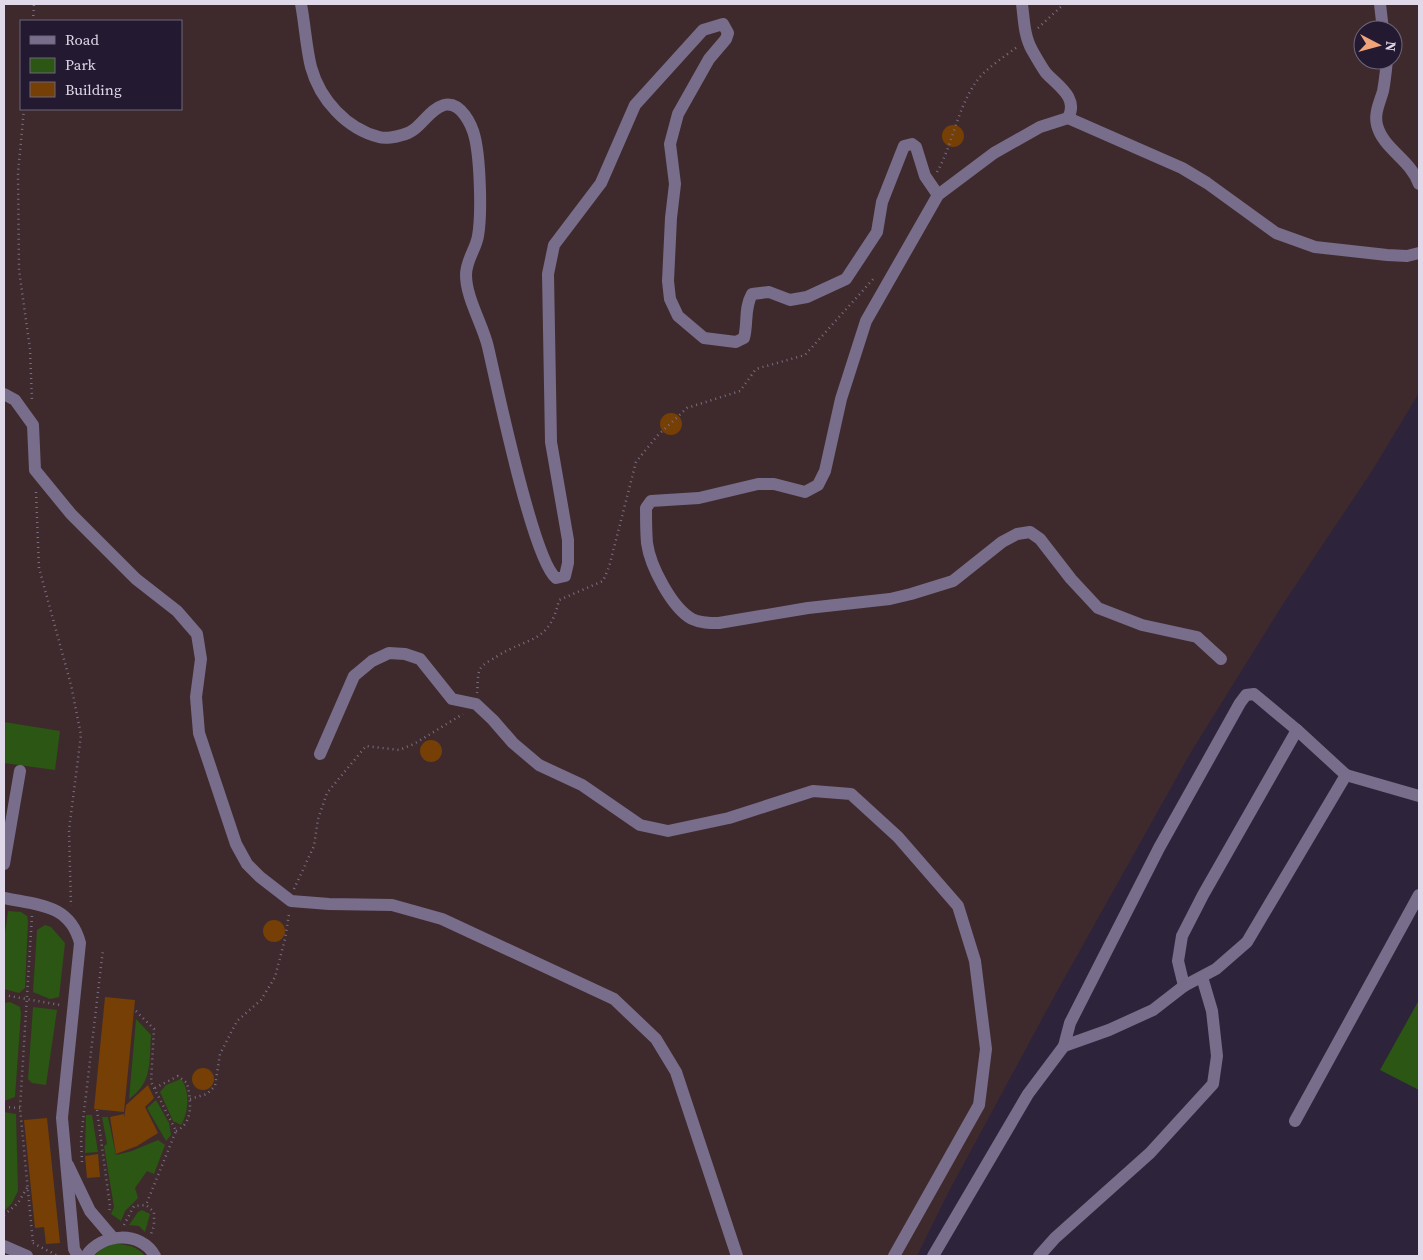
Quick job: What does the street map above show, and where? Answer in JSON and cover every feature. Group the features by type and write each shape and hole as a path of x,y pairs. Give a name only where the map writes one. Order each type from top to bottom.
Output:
{"street":[{"path":"301,4 312,68 326,100 348,123 381,138 405,135 422,123 431,112 445,105 452,105 459,109 470,121 476,139 480,210 478,238 469,258 466,276 474,308 485,333 517,468 535,531 550,573 556,578 565,576 568,563 564,515 551,442 548,274 554,245 602,182 635,105 703,30 723,24 728,33 726,39 709,59 678,114 670,144 675,184 671,218 668,281 670,299 678,316 704,338 736,342 744,338 747,326 746,312 752,294 769,292 790,300 807,297 846,279 876,232 882,202 904,146 912,144 916,147 925,176 938,195"},
{"path":"1022,4 1030,48 1045,72 1068,94 1072,111 1068,118"},
{"path":"1380,4 1382,20"},
{"path":"1386,70 1383,91 1377,108 1376,124 1384,139 1409,166 1419,184"},
{"path":"1221,659 1197,637 1142,625 1098,608 1071,579 1040,539 1030,532 1016,534 1002,542 953,581 911,594 890,599 808,608 719,623 705,623 692,619 679,608 657,574 648,545 646,508 651,501 699,498 758,484 774,484 805,492 818,485 825,471 841,399 866,322 938,195 994,153 1040,127 1068,118 1182,168 1207,183 1276,233 1315,247 1387,255 1407,256 1419,253"},
{"path":"4,394 15,400 33,425 35,470 71,514 136,579 177,611 197,634 201,659 196,697 199,733 236,844 247,864 260,877 291,901 392,905 442,919 614,1000 656,1039 676,1072 737,1256"},
{"path":"320,754 354,676 372,661 389,653 406,654 420,659 452,699 476,704 494,720 513,743 539,765 582,784 640,826 668,831 729,818 813,791 850,794 898,836 958,906 975,960 986,1049 979,1105 894,1256"},
{"path":"933,1256 1028,1094 1064,1046 1070,1023 1159,848 1240,703 1246,696 1254,694 1297,730 1346,776 1419,796"},
{"path":"1184,986 1178,961 1182,936 1203,895 1297,730"},
{"path":"4,864 20,771"},
{"path":"1064,1046 1109,1030 1153,1010 1184,986 1216,969 1247,942 1346,776"},
{"path":"1295,1121 1419,895"},
{"path":"4,898 58,911 72,925 80,943 62,1118 74,1249 78,1256"},
{"path":"1039,1256 1055,1238 1150,1153 1213,1084 1217,1056 1212,1011 1202,977"},
{"path":"64,1156 90,1211 115,1238"},
{"path":"86,1256 91,1249 105,1240 115,1238 139,1241 150,1251"},
{"path":"4,1246 26,1256"}],"path":[{"path":"33,20 34,4"},
{"path":"930,184 946,156 957,121 976,82 1064,4"},
{"path":"24,110 18,173 19,270 30,349 33,425"},
{"path":"190,1099 207,1094 215,1086 220,1054 237,1020 261,1000 275,977 285,939 295,885 314,846 318,818 327,793 366,746 399,750 414,744 476,704 480,670 485,664 513,646 538,639 551,626 559,600 602,581 609,567 636,462 657,436 687,408 740,391 756,369 804,355 876,276"},
{"path":"35,470 39,568 71,685 81,735 69,830 69,887 72,925"},
{"path":"32,904 20,1108 33,1243"},
{"path":"82,1165 81,1138 102,948"},
{"path":"4,995 62,1006"},
{"path":"136,1011 154,1029 152,1082 176,1131"},
{"path":"146,1205 176,1131 185,1127 188,1121 190,1099 187,1083 182,1077 171,1078 154,1088"},
{"path":"4,1106 20,1108"},
{"path":"96,1110 110,1206 108,1216 104,1212"},
{"path":"4,1215 18,1203 27,1188"},
{"path":"115,1238 134,1206 146,1205 154,1212 156,1219 150,1251"}],"shaded area":[{"path":"4,4 1419,4 1419,393 1372,471 1283,604 1191,752 1055,995 948,1193 917,1256 4,1256"}],"green space":[{"path":"4,722 60,731 55,770 4,763"},
{"path":"8,911 21,912 27,916 28,921 25,988 19,993 4,989 4,940"},
{"path":"45,925 51,927 65,943 59,997 50,999 33,992 37,930"},
{"path":"1419,1000 1419,1090 1380,1070"},
{"path":"10,1002 20,1007 21,1013 15,1097 4,1101 4,1003"},
{"path":"33,1007 57,1010 46,1085 32,1083 28,1079"},
{"path":"136,1019 151,1035 149,1063 142,1086 129,1099"},
{"path":"181,1079 186,1089 187,1108 181,1125 173,1121 160,1092 166,1085"},
{"path":"156,1100 169,1123 171,1135 166,1141 147,1108"},
{"path":"4,1112 16,1114 18,1191 12,1203 4,1211"},
{"path":"86,1115 92,1115 98,1152 85,1153"},
{"path":"102,1117 108,1117 116,1155 132,1151 158,1140 165,1145 154,1174 147,1171 135,1188 138,1198 125,1211 121,1221 111,1214 114,1207 104,1146 107,1144"},
{"path":"142,1210 150,1214 145,1232 139,1226 129,1225 138,1212"},
{"path":"114,1244 131,1246 145,1256 94,1256 103,1248"}],"building":[{"path":"953,125 961,128 964,136 961,144 953,147 945,144 942,136 945,128"},
{"path":"671,413 679,416 682,424 679,432 671,435 663,432 660,424 663,416"},
{"path":"431,740 439,743 442,751 439,759 431,762 423,759 420,751 423,743"},
{"path":"274,920 282,923 285,931 282,939 274,942 266,939 263,931 266,923"},
{"path":"105,997 135,1000 124,1112 94,1109"},
{"path":"203,1068 211,1071 214,1079 211,1087 203,1090 195,1087 192,1079 195,1071"},
{"path":"148,1085 154,1098 145,1107 158,1133 137,1146 116,1154 110,1117 124,1114 124,1118 126,1105"},
{"path":"47,1118 60,1243 46,1244 44,1227 35,1228 24,1120"},
{"path":"98,1154 100,1177 87,1178 85,1156"}]}
